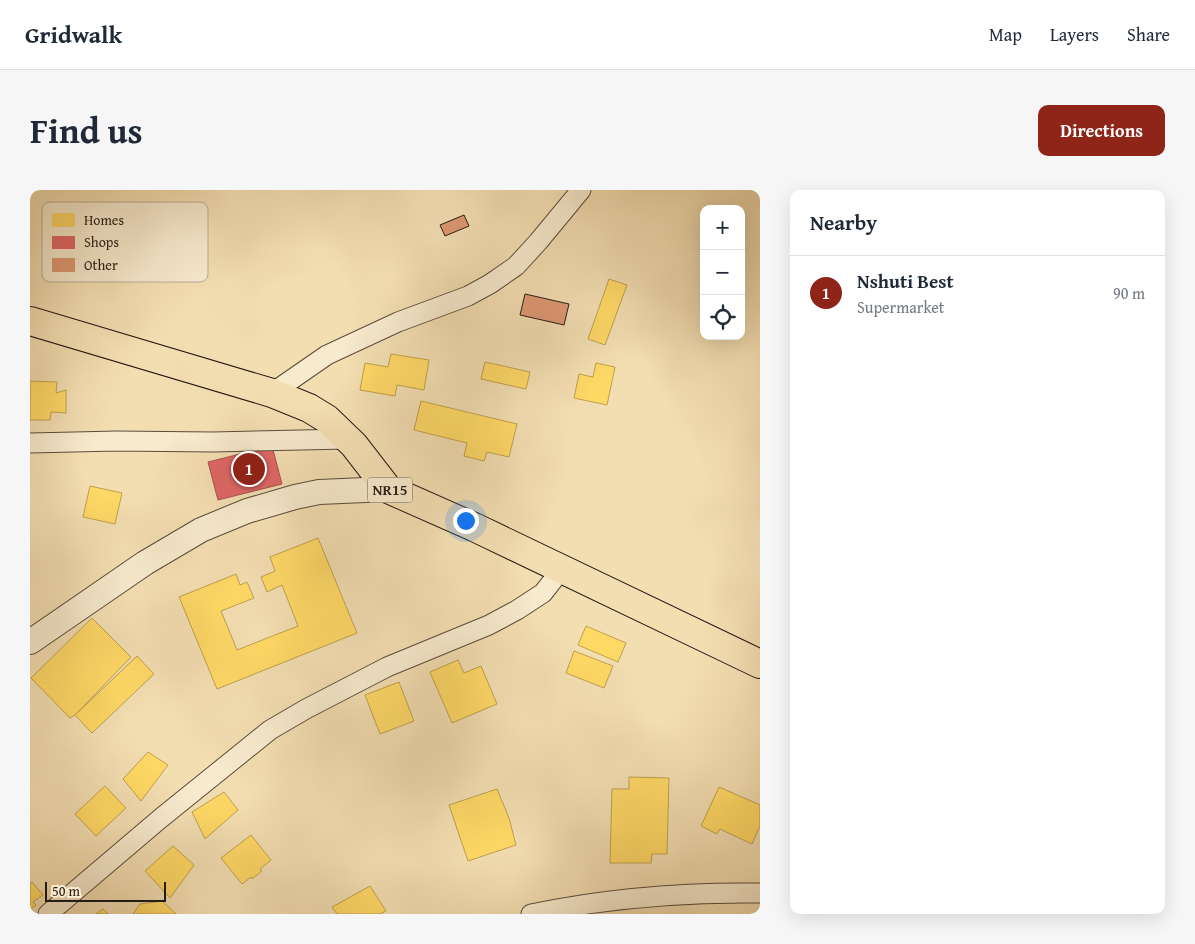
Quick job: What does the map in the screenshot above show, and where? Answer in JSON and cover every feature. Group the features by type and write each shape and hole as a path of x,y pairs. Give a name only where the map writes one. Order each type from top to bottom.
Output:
{"highway":[{"name":"NR15","path":"30,321 272,393 309,408 327,419 348,439 388,489 474,527 760,664"}],"street":[{"path":"272,393 327,355 359,339 468,296 490,284 516,266 581,190"},
{"path":"30,443 348,439"},
{"path":"30,642 145,563 201,530 247,511 296,497 319,492 388,489"},
{"path":"48,914 161,818 270,730 387,667 489,625 517,610 543,593 561,570"},
{"path":"531,914 575,905 652,896 723,892 760,893"}],"building: Homes":[{"path":"609,279 627,285 605,345 588,339"},
{"path":"391,354 429,360 424,390 397,385 395,396 360,390 365,363 388,367"},
{"path":"485,362 530,372 526,389 481,379"},
{"path":"596,363 615,367 607,405 574,398 579,374 593,377"},
{"path":"30,381 57,382 56,393 66,390 66,413 51,412 50,420 30,420"},
{"path":"421,401 517,424 509,457 487,452 484,461 464,456 467,443 414,430"},
{"path":"90,486 122,493 115,524 83,517"},
{"path":"318,538 357,633 217,689 179,597 236,574 240,585 247,582 254,598 221,611 237,650 298,626 282,585 267,592 261,577 275,571 270,557"},
{"path":"92,618 131,657 70,718 31,678"},
{"path":"586,626 626,643 618,662 578,645"},
{"path":"574,651 613,666 604,688 566,673"},
{"path":"137,656 154,674 92,733 75,715"},
{"path":"458,660 464,673 481,666 497,704 452,723 430,672"},
{"path":"399,682 414,721 380,734 365,695"},
{"path":"148,752 168,765 141,801 123,779"},
{"path":"629,777 669,778 667,854 652,854 651,863 610,863 612,789 629,789"},
{"path":"105,786 126,808 96,836 75,814"},
{"path":"719,787 760,805 760,826 752,844 720,829 717,834 701,826"},
{"path":"497,789 509,818 516,845 468,861 449,805"},
{"path":"224,792 238,810 205,839 192,812"},
{"path":"251,835 271,860 260,869 262,871 242,884 221,858"},
{"path":"173,846 194,865 170,898 145,871"},
{"path":"32,882 43,895 33,902 36,905 30,910 30,884"},
{"path":"370,886 386,911 380,914 337,914 332,907"},
{"path":"162,901 176,914 133,914 140,904"},
{"path":"103,909 108,914 96,914"}],"building: Shops":[{"path":"272,446 282,484 218,500 208,462"}],"building: Other":[{"path":"464,215 469,226 445,236 440,225"},
{"path":"525,294 569,304 564,325 520,315"}],"place":[{"name":"Nshuti Best","path":"249,469"}]}
